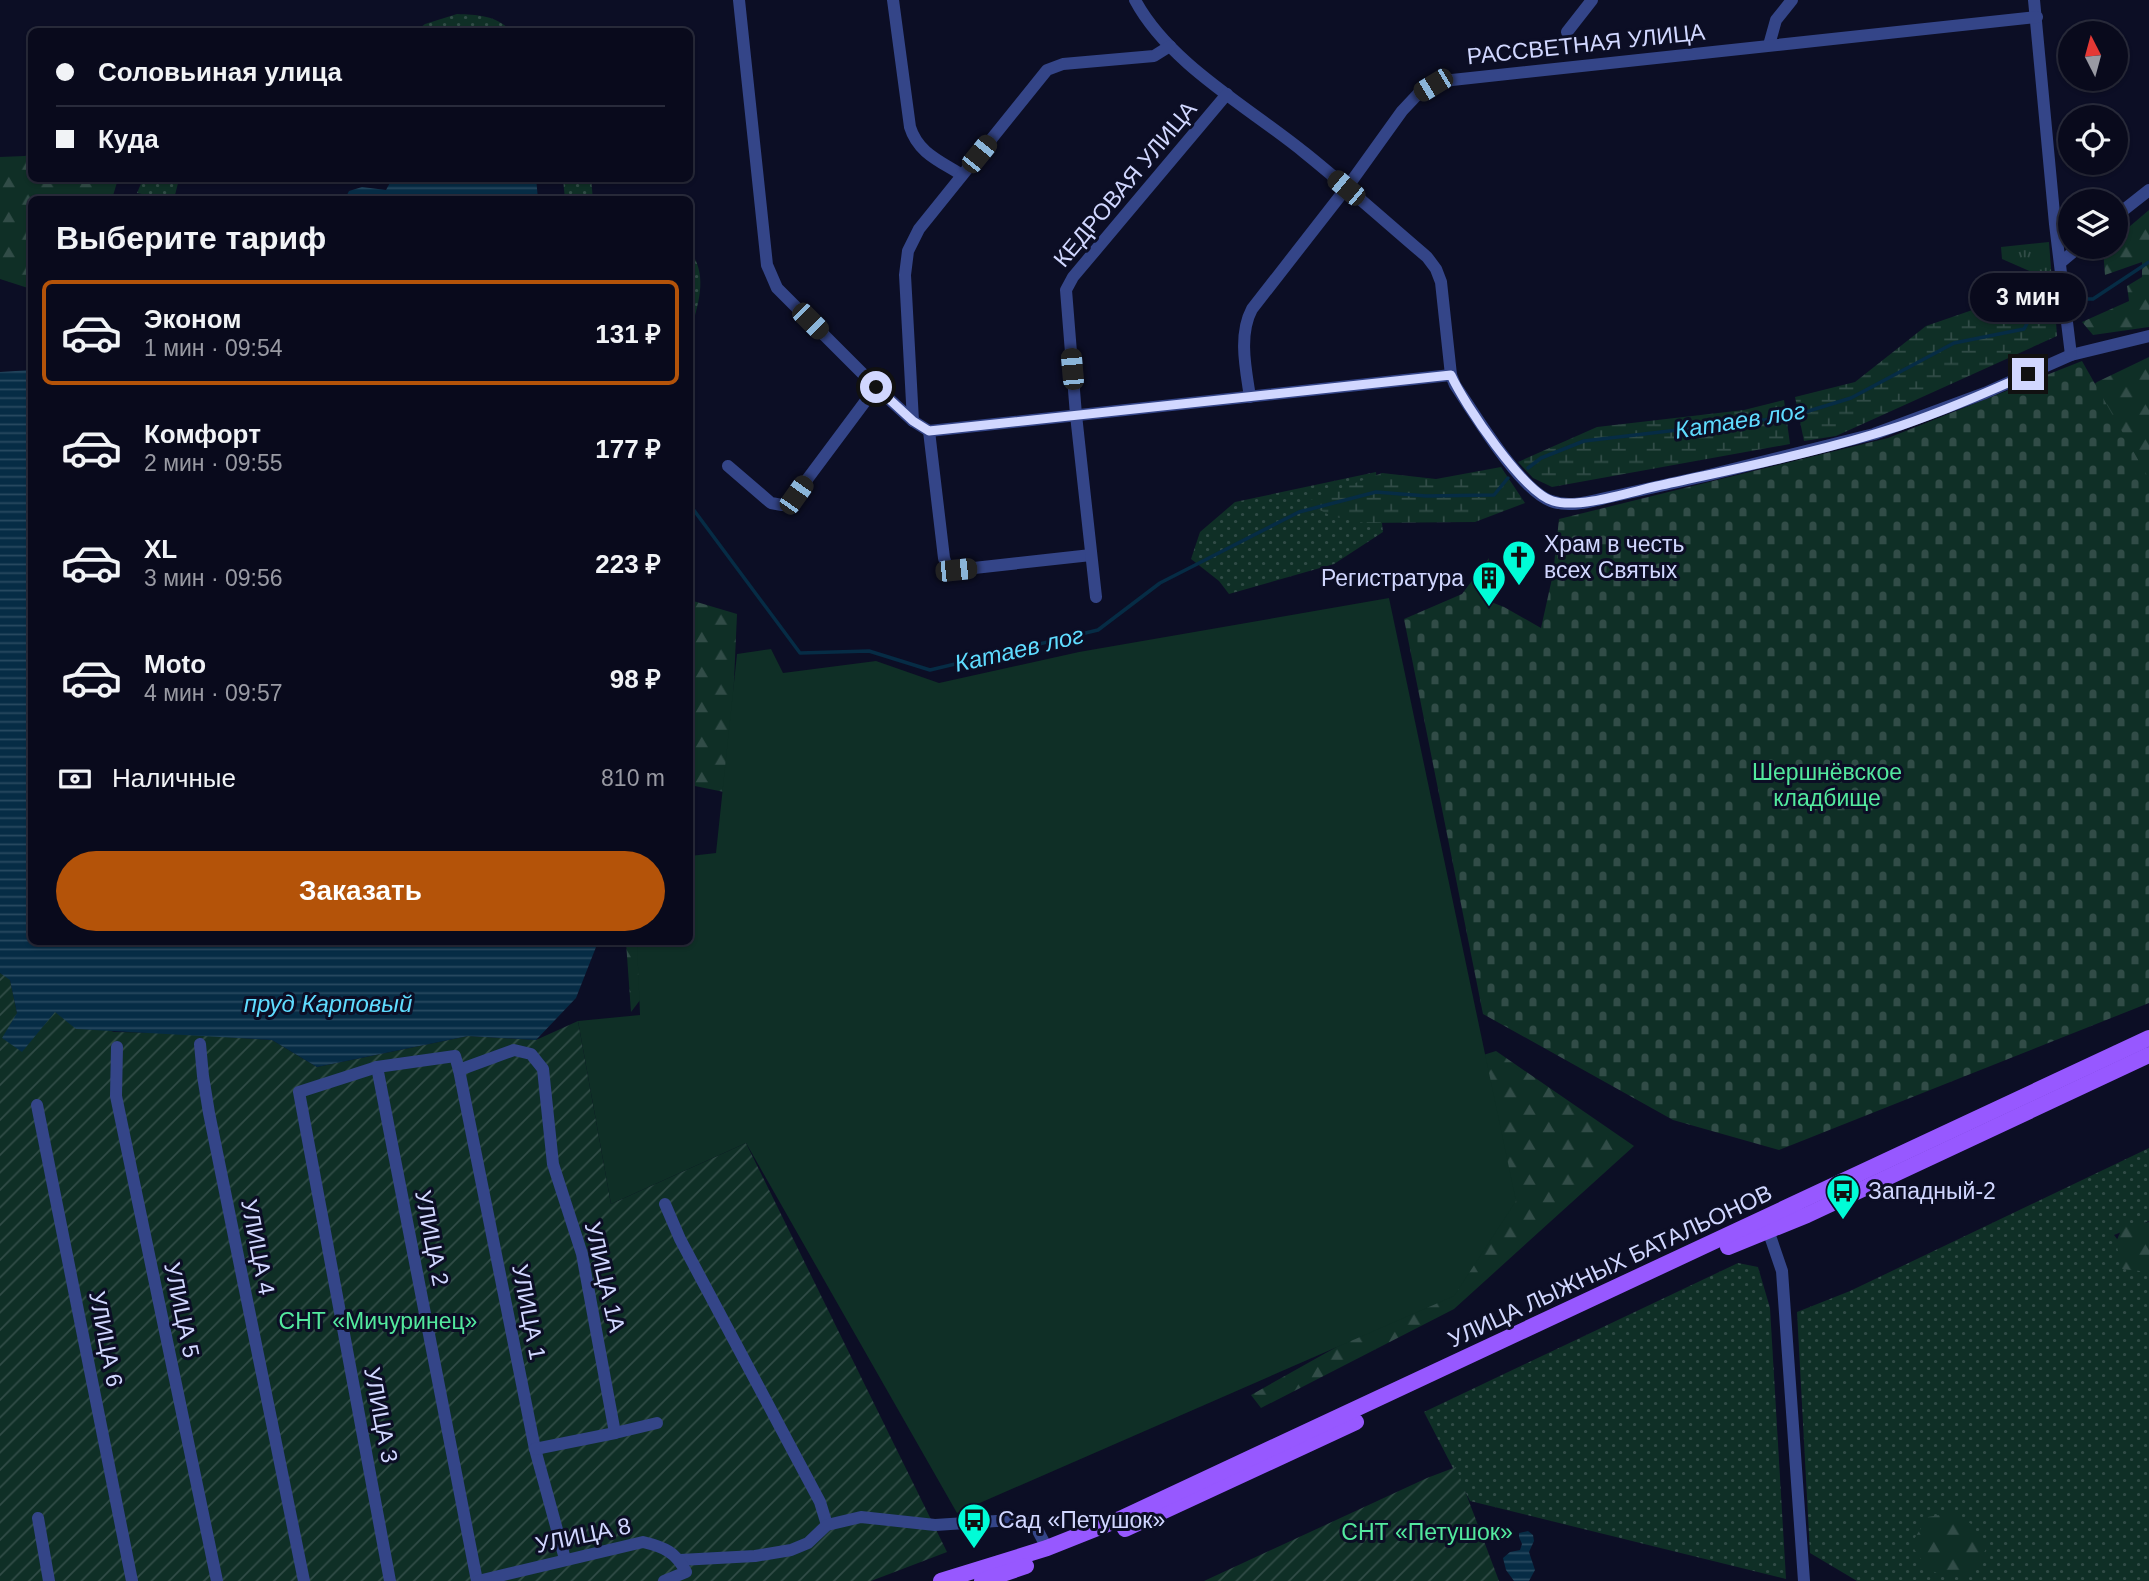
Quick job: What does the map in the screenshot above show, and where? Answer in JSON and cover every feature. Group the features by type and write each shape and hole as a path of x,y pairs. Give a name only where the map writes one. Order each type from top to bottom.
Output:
{"main road":[{"name":"УЛИЦА ЛЫЖНЫХ БАТАЛЬОНОВ","path":"1090,1538 1174,1507 1719,1250 2149,1038"},
{"name":"УЛИЦА ЛЫЖНЫХ БАТАЛЬОНОВ","path":"1766,1225 1817,1211 2149,1055"},
{"path":"941,1581 1047,1548 1090,1538"},
{"path":"982,1581 1090,1538"}],"street":[{"path":"739,0 765,252 771,277 777,288 876,387 913,421 929,431 1451,375"},
{"path":"893,0 913,138 919,147 962,175"},
{"path":"1135,0 1150,24 1170,47 1303,152 1427,257 1441,282 1451,375 1478,420 1514,469 1540,495 1550,501 1577,503 1705,476 1874,434 1954,406 2071,355 2149,336"},
{"path":"1567,32 1592,0"},
{"path":"1769,45 1776,20 1792,0"},
{"path":"2035,0 2071,355"},
{"name":"РАССВЕТНАЯ УЛИЦА","path":"1250,397 1245,363 1248,317 1402,111 1418,94 1433,85 1452,80 2037,17"},
{"path":"913,421 905,275 908,251 919,229 1046,70 1063,64 1154,56 1170,47"},
{"name":"КЕДРОВАЯ УЛИЦА","path":"1096,597 1065,299 1069,282 1227,94"},
{"path":"2128,207 2149,190"},
{"path":"2060,263 2065,259"},
{"path":"728,466 771,503 785,504 796,495 876,387"},
{"path":"929,431 947,567 956,570 1091,555"},
{"name":"УЛИЦА 4","path":"200,1044 202,1076 209,1113 304,1581"},
{"name":"УЛИЦА 5","path":"117,1047 116,1096 218,1581"},
{"name":"УЛИЦА 1А","path":"459,1070 514,1050 531,1054 543,1069 553,1164 582,1254 615,1433"},
{"path":"377,1067 455,1056 459,1070"},
{"name":"УЛИЦА 3","path":"377,1067 299,1092 390,1581"},
{"name":"УЛИЦА 2","path":"377,1067 478,1581"},
{"name":"УЛИЦА 1","path":"459,1070 535,1449 565,1559"},
{"name":"УЛИЦА 6","path":"37,1105 132,1581"},
{"path":"665,1204 680,1239 820,1502 827,1525"},
{"path":"1766,1225 1782,1271 1804,1581"},
{"path":"535,1449 657,1423"},
{"path":"664,1581 686,1572 680,1560 755,1556 791,1550 808,1542 827,1525 862,1517 935,1525 1012,1520 1026,1522 1037,1530 1047,1548"},
{"path":"38,1518 49,1581"},
{"name":"УЛИЦА 8","path":"478,1581 643,1542 663,1547 680,1560"}],"green space":[{"path":"457,14 493,19 507,28 420,28"},
{"path":"28,154 28,182 117,182 113,196 28,196 28,288 0,279 0,157"},
{"path":"142,182 178,182 175,196 137,193"},
{"path":"563,182 591,182 593,196 565,196"},
{"path":"2149,210 2149,327 2093,335 2082,322 2129,301 2127,286 2142,277 2142,262 2105,275 2104,259 2128,259 2128,228"},
{"path":"2049,242 2052,281 2002,259 2001,247"},
{"path":"693,258 700,277 693,322"},
{"path":"2039,287 2054,294 2057,336 1836,436 1804,441 1795,397 1855,382 1926,326"},
{"path":"2149,357 2149,516 2052,418 2097,382"},
{"name":"Шершнёвское кладбище","path":"2082,361 2149,479 2149,1003 1779,1150 1673,1120 1483,1014 1404,619 1462,594 1489,558 1486,600 1541,628 1553,574 1559,519 1888,438"},
{"path":"1784,400 1790,444 1552,487 1533,478 1518,462 1597,427 1744,410"},
{"path":"1501,467 1525,503 1475,522 1364,523 1331,516 1305,502 1382,473 1436,479"},
{"path":"1376,472 1383,532 1334,564 1229,594 1219,581 1191,559 1200,532 1235,502"},
{"path":"1389,598 1516,1201 1454,1296 957,1513 746,1143 611,1204 578,1021 640,1015 637,945 693,945 693,856 716,853 737,654 771,649 783,673 876,661 939,683 1079,652"},
{"path":"693,601 737,614 729,793 693,786"},
{"path":"626,945 659,945 656,979 631,1012"},
{"name":"СНТ «Мичуринец»","path":"0,973 10,979 17,1013 55,1012 114,1032 272,1040 317,1067 468,1036 536,1040 578,1021 611,1204 746,1143 947,1552 871,1581 0,1581"},
{"path":"1496,1051 1634,1146 1454,1309 1261,1408 1251,1395 1424,1298 1420,1075"},
{"path":"2149,1148 2149,1221 2114,1235 2136,1264 2149,1265 2149,1581 1857,1581 1810,1553 1797,1312 1850,1291"},
{"path":"2149,1222 2149,1272 2122,1269 2116,1242 2123,1226"},
{"path":"1738,1263 1758,1267 1770,1308 1786,1579 1470,1501 1424,1412"},
{"name":"СНТ «Петушок»","path":"1456,1467 1499,1581 1204,1581 1427,1478"},
{"path":"1956,1512 1971,1524 1986,1549 1972,1575 1950,1576 1935,1572 1924,1563 1911,1544 1928,1517"}],"water":[{"path":"390,182 536,182 538,196 346,196 349,191 362,187 386,190"},
{"name":"пруд Карповый","path":"28,370 28,945 597,945 576,998 536,1040 468,1036 317,1067 272,1040 76,1029 55,1012 22,1052 2,1038 17,1013 10,980 0,973 0,372"},
{"path":"1528,1531 1533,1535 1534,1541 1529,1552 1535,1570 1529,1581 1514,1581 1506,1570 1503,1558 1510,1552 1520,1550 1522,1544 1519,1533"}],"waterway":[{"name":"Катаев лог","path":"2075,299 2093,299 2149,262"},
{"name":"Катаев лог","path":"1528,468 1541,458 1584,441 1789,417 1851,398 1954,343 2024,329 2040,300 2050,300"},
{"name":"Катаев лог","path":"693,509 800,653 869,651 930,670 1098,630 1160,583 1299,512 1376,492 1426,496 1494,495 1508,478"}],"place":[{"name":"Храм в честь всех Святых","path":"1519,587"},
{"name":"Регистратура","path":"1489,608"},
{"name":"Западный-2","path":"1843,1221"},
{"name":"Сад «Петушок»","path":"974,1550"}],"route":[{"path":"876,387 913,421 929,431 1451,375 1478,420 1514,469 1540,495 1550,501 1577,503 1705,476 1874,434 1944,410 2028,374"}]}
